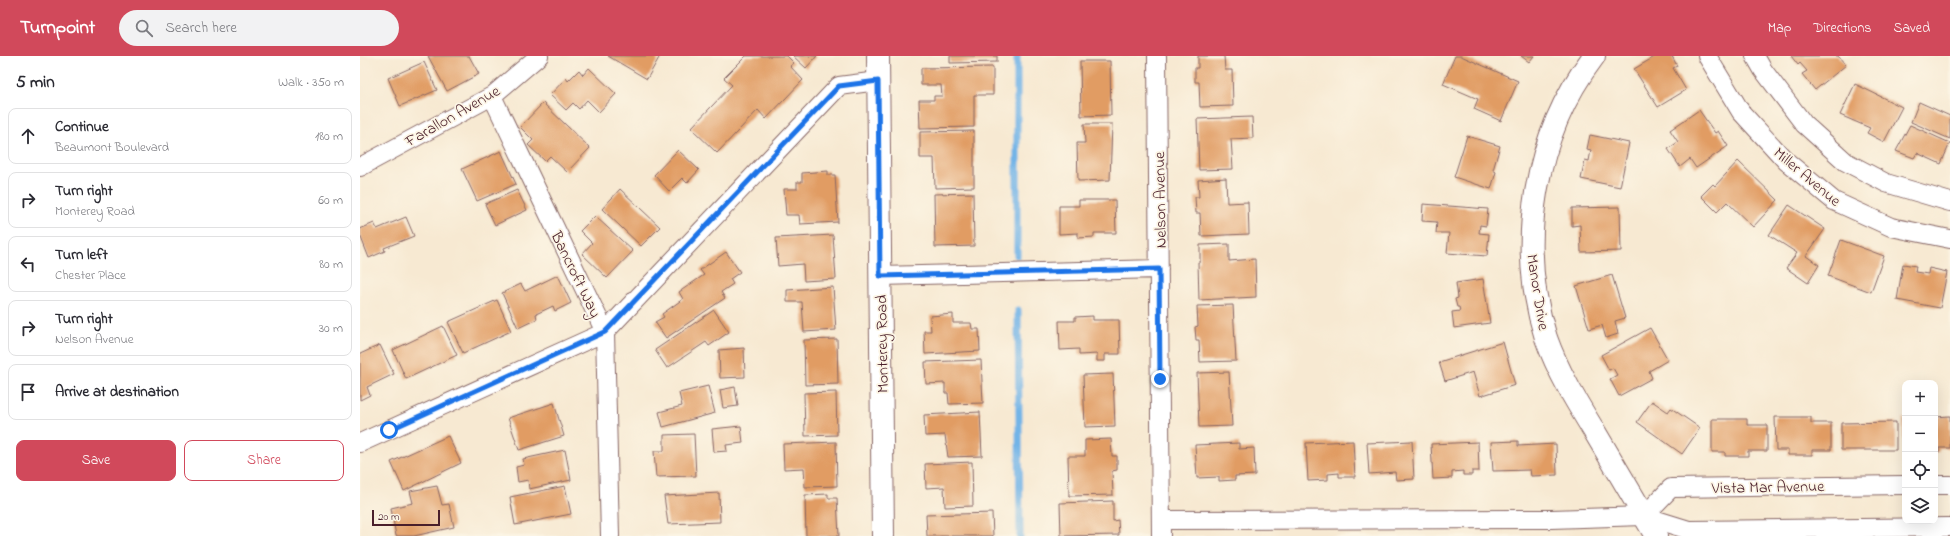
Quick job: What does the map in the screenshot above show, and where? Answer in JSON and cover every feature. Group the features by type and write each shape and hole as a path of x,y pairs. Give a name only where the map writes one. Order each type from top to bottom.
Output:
{"street":[{"name":"Farallon Avenue","path":"360,167 492,96 539,56"},
{"name":"Monterey Road","path":"878,56 883,536"},
{"name":"Nelson Avenue","path":"1157,56 1161,528"},
{"name":"Manor Drive","path":"1594,56 1583,70 1566,100 1552,133 1541,167 1534,201 1531,236 1532,271 1546,338 1559,369 1575,399 1656,536"},
{"name":"Miller Avenue","path":"1707,56 1741,112 1786,162 1834,201 1891,227 1950,239"},
{"path":"1755,56 1763,70 1804,124 1846,162 1886,183 1950,202"},
{"path":"360,443 605,332 839,86 878,81"},
{"name":"Bancroft Way","path":"492,96 605,332 610,536"},
{"path":"880,276 1159,269"},
{"name":"Vista Mar Avenue","path":"1644,516 1671,488 1902,485"},
{"path":"1938,485 1950,485"},
{"path":"1161,528 1644,516 1689,530 1950,527"}],"building":[{"path":"428,56 469,56 479,74 447,91"},
{"path":"608,56 660,56 647,79"},
{"path":"746,56 787,56 794,63 790,66 803,80 766,119 758,110 717,153 691,128 732,85 724,78"},
{"path":"793,56 817,56 806,68"},
{"path":"950,56 997,56 997,62 950,63"},
{"path":"1198,56 1224,56 1225,70 1232,70 1233,106 1200,107 1199,82 1195,82 1195,68 1198,68"},
{"path":"1455,56 1461,56 1518,81 1501,121 1474,109 1478,99 1443,84"},
{"path":"1521,56 1534,56 1529,62"},
{"path":"1656,56 1672,56 1677,66 1673,68 1686,90 1658,107 1634,69"},
{"path":"1791,56 1838,56 1846,65 1815,90 1802,74 1807,71 1800,63 1798,65"},
{"path":"1080,61 1110,61 1111,115 1081,116"},
{"path":"424,62 437,90 400,106 388,78"},
{"path":"993,67 993,95 974,95 974,127 920,128 919,100 934,100 934,96 942,96 941,85 921,85 921,68"},
{"path":"589,68 616,94 599,112 587,100 579,109 573,103 566,110 550,95 566,78 568,81 579,70 583,75"},
{"path":"1855,84 1902,107 1884,142 1867,133 1870,128 1840,115"},
{"path":"1919,102 1950,116 1950,139 1911,122"},
{"path":"543,103 590,148 567,172 550,156 545,161 528,145 533,140 520,127"},
{"path":"1699,110 1715,133 1718,131 1728,146 1696,168 1690,159 1680,167 1668,149 1678,142 1670,130"},
{"path":"1252,117 1253,138 1231,139 1233,169 1199,170 1197,119"},
{"path":"1084,124 1112,124 1110,180 1078,181 1077,143 1085,143"},
{"path":"1910,125 1950,143 1941,164 1917,153 1914,158 1896,151"},
{"path":"974,131 974,187 935,188 934,158 920,158 920,132"},
{"path":"1590,135 1629,143 1620,187 1581,179 1585,160 1589,161 1591,150 1587,149"},
{"path":"1467,136 1500,146 1493,170 1496,172 1491,189 1454,177"},
{"path":"678,150 699,170 687,183 682,178 669,191 654,175"},
{"path":"501,151 516,184 477,201 462,169"},
{"path":"1738,161 1778,200 1753,227 1727,202 1717,212 1701,196 1713,184 1715,186"},
{"path":"828,171 828,175 835,175 838,222 800,224 799,215 786,215 784,189 797,189 797,182 802,182 802,173"},
{"path":"1226,178 1227,203 1248,202 1249,234 1201,236 1200,213 1196,213 1195,197 1199,197 1198,180"},
{"path":"620,189 660,227 641,246 602,209"},
{"path":"517,190 527,210 495,225 485,204"},
{"path":"973,193 974,246 935,247 934,194"},
{"path":"1079,200 1115,200 1116,233 1094,233 1094,237 1078,238 1078,233 1059,234 1059,206 1079,206"},
{"path":"1423,204 1488,209 1486,226 1480,225 1479,233 1489,234 1487,256 1447,253 1449,233 1436,233 1437,222 1422,221"},
{"path":"1789,205 1825,229 1806,256 1819,265 1808,283 1786,268 1797,253 1769,235"},
{"path":"1620,207 1621,251 1581,252 1580,225 1572,226 1572,208"},
{"path":"595,216 633,251 607,278 582,254 592,243 580,231"},
{"path":"406,217 414,236 384,248 385,251 369,258 360,235 360,229 374,223 377,229"},
{"path":"833,235 836,279 804,281 803,264 778,266 776,238"},
{"path":"1841,240 1884,256 1871,292 1828,276"},
{"path":"1229,244 1229,261 1255,259 1256,297 1199,300 1198,262 1200,262 1200,245"},
{"path":"726,252 740,272 730,279 733,284 721,292 725,298 666,338 655,322 664,317 662,314 683,299 679,292 704,275 700,270"},
{"path":"1903,264 1916,266 1915,272 1928,274 1929,268 1947,272 1940,308 1897,300"},
{"path":"558,275 571,303 555,311 553,306 536,314 537,319 518,328 502,293 521,284 525,291"},
{"path":"1612,275 1625,318 1615,321 1618,334 1606,338 1602,325 1589,329 1576,286"},
{"path":"1483,279 1490,323 1454,328 1452,312 1460,311 1459,307 1457,307 1455,299 1458,298 1456,283"},
{"path":"833,287 836,330 804,332 802,302 787,302 787,290"},
{"path":"497,300 511,331 463,353 448,322"},
{"path":"1233,305 1236,361 1200,362 1199,340 1196,340 1195,327 1198,326 1197,306"},
{"path":"714,310 729,332 709,346 706,342 667,368 655,350"},
{"path":"953,314 953,323 971,323 972,329 979,329 980,351 925,354 924,331 931,331 930,316"},
{"path":"1093,316 1093,320 1119,320 1120,354 1105,354 1105,361 1097,361 1097,354 1079,355 1079,349 1060,350 1059,321 1075,321 1075,317"},
{"path":"443,326 457,355 406,379 393,350"},
{"path":"1650,328 1668,360 1649,371 1652,378 1619,396 1610,379 1617,375 1613,368 1609,370 1601,355"},
{"path":"837,339 838,384 805,385 804,340"},
{"path":"1503,342 1515,385 1480,396 1473,372 1445,381 1439,362"},
{"path":"380,345 394,374 367,387 370,395 360,400 360,354"},
{"path":"744,348 745,377 720,378 719,350"},
{"path":"981,360 983,403 949,404 948,393 945,393 945,383 926,384 925,362"},
{"path":"1229,372 1232,426 1199,427 1197,373"},
{"path":"1113,374 1115,426 1085,427 1083,375"},
{"path":"708,386 715,413 663,427 659,412 682,406 679,393"},
{"path":"735,387 738,406 723,408 720,390"},
{"path":"836,392 837,435 805,436 804,393"},
{"path":"1652,401 1668,412 1671,408 1700,428 1682,454 1637,422"},
{"path":"554,403 564,436 519,450 508,418"},
{"path":"980,412 982,456 948,457 945,435 925,436 924,415"},
{"path":"1950,416 1950,448 1939,448 1939,452 1938,452 1938,417"},
{"path":"1775,417 1811,417 1811,423 1831,423 1831,450 1812,450 1812,455 1788,455 1788,450 1776,450"},
{"path":"1712,419 1747,419 1747,425 1767,425 1767,451 1748,451 1748,456 1725,456 1725,452 1712,452"},
{"path":"1896,422 1896,450 1841,450 1841,423"},
{"path":"741,426 743,443 726,445 727,451 714,452 712,429"},
{"path":"694,434 696,476 656,477 654,451 664,451 664,435"},
{"path":"448,436 461,463 404,491 391,462"},
{"path":"1111,439 1112,456 1117,456 1117,470 1112,471 1113,495 1069,496 1068,456 1085,456 1085,440"},
{"path":"1353,441 1355,477 1339,477 1339,473 1328,474 1328,480 1308,481 1306,443"},
{"path":"1412,441 1414,479 1396,480 1395,472 1369,474 1367,443"},
{"path":"1518,441 1518,446 1556,444 1557,475 1531,476 1530,470 1493,471 1491,442"},
{"path":"836,442 837,486 805,487 804,468 784,469 783,444"},
{"path":"1478,442 1479,471 1472,471 1472,475 1463,475 1463,471 1452,472 1452,478 1433,479 1431,444"},
{"path":"1239,443 1239,449 1254,448 1255,475 1235,476 1235,480 1219,481 1219,477 1197,478 1195,445"},
{"path":"565,450 571,480 529,489 528,480 518,482 516,467 524,465 523,459"},
{"path":"972,462 973,506 945,507 944,487 926,488 925,464"},
{"path":"437,486 442,505 449,504 454,527 414,536 396,536 391,508 413,503 410,491"},
{"path":"565,486 571,514 515,525 510,497"},
{"path":"719,493 720,522 668,524 664,496"},
{"path":"828,494 828,498 837,498 839,536 806,536 805,495"},
{"path":"1113,501 1113,521 1118,520 1119,535 1061,536 1060,503"},
{"path":"992,513 993,536 927,536 926,515"}],"waterway":[{"path":"1017,56 1017,255"},
{"path":"1018,310 1020,536"}],"route":[{"path":"389,430 605,332 839,86 878,81 880,276 1159,269 1160,379"}]}
